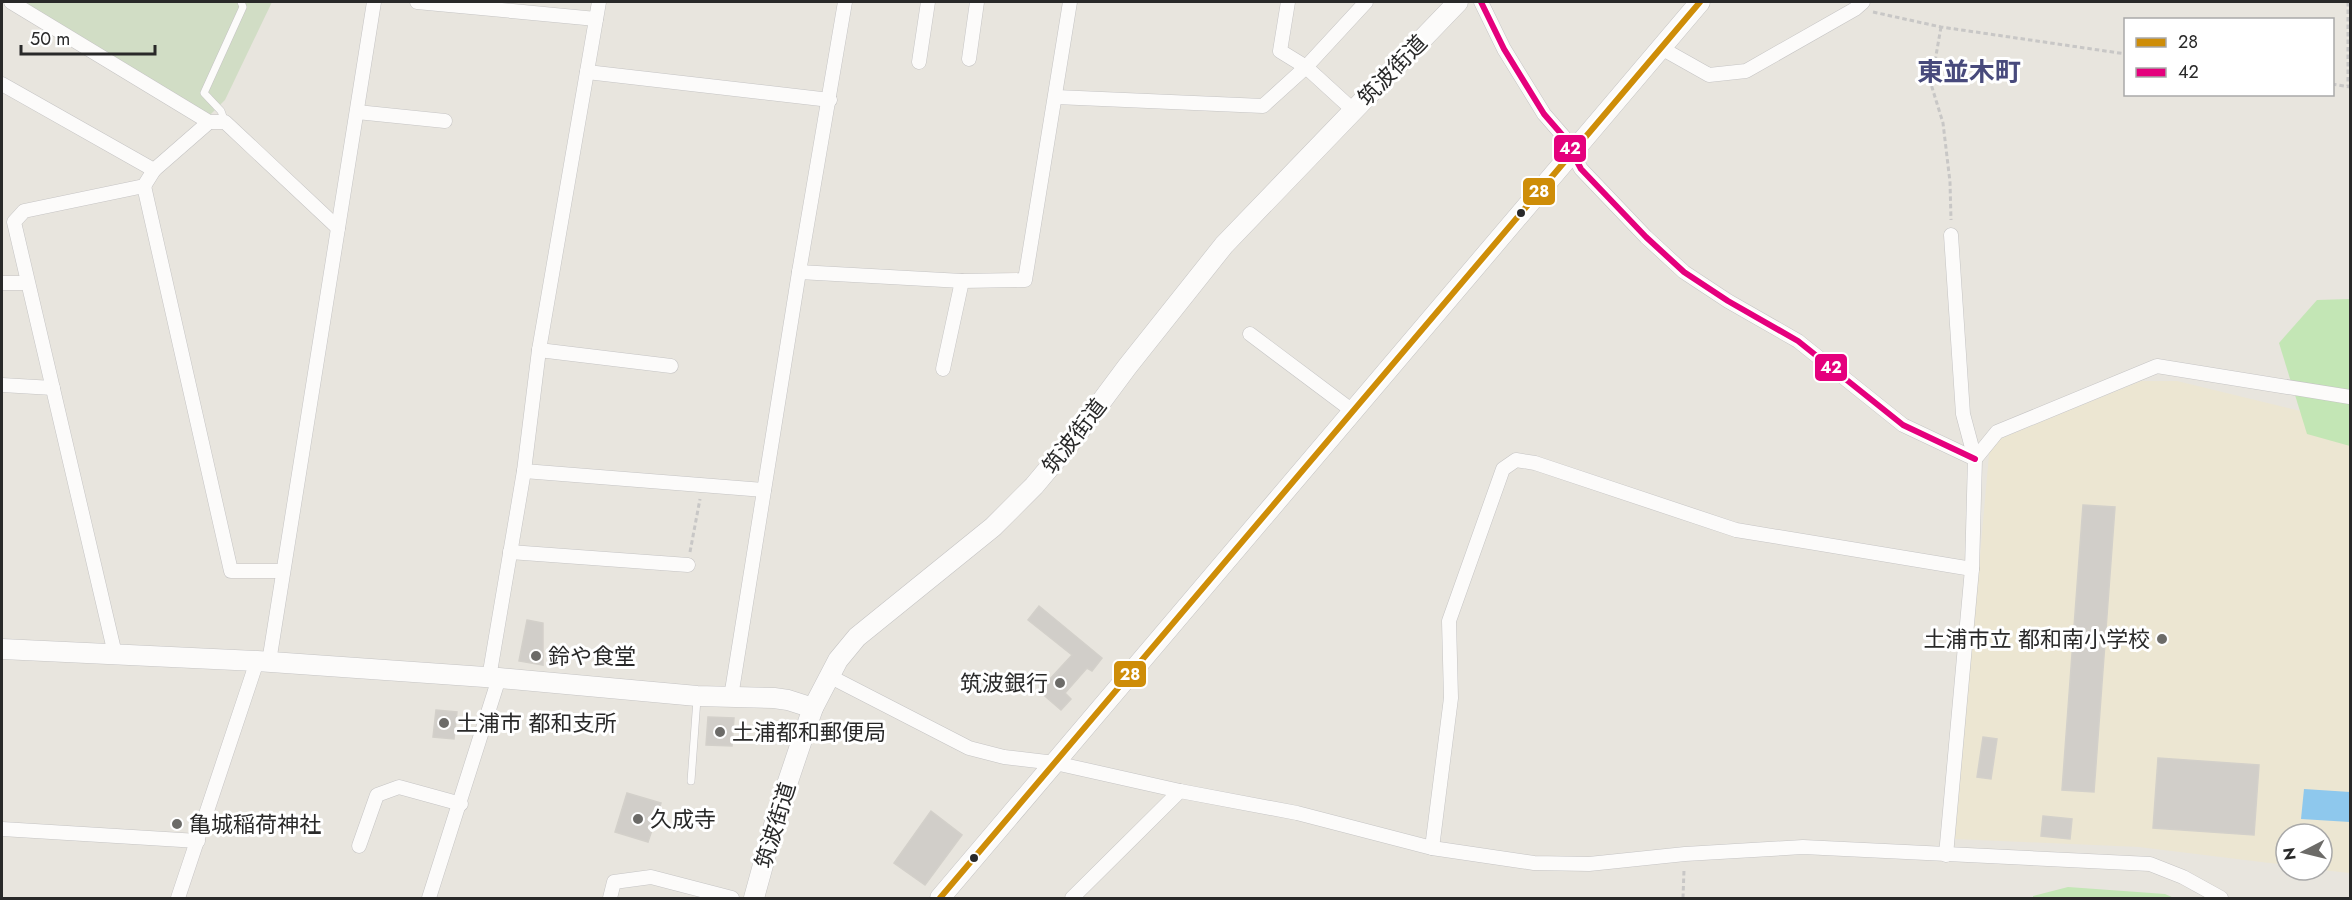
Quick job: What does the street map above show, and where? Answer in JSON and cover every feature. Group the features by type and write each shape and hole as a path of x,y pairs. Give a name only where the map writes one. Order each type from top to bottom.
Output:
{"street":[{"path":"11,2 209,122 225,122 338,228"},
{"path":"178,898 263,662 282,571 374,2"},
{"path":"417,2 596,19"},
{"path":"429,898 460,804 494,678 539,350 599,2"},
{"path":"731,697 845,2"},
{"path":"919,62 928,2"},
{"path":"969,59 977,2"},
{"path":"799,272 962,281 1025,280 1070,2"},
{"path":"1288,2 1281,51 1306,67 1353,110"},
{"path":"1056,97 1263,106 1306,67 1366,2"},
{"name":"筑波街道","path":"754,898 777,814 813,708 838,660 857,637 993,526 1034,486 1075,437 1127,367 1224,245 1458,2"},
{"path":"1481,2 1504,49 1544,114 1564,137 1581,169 1614,205 1684,272 1728,301 1798,341 1903,425 1976,459"},
{"path":"940,898 1700,2"},
{"path":"1660,48 1709,75 1746,71 1859,5"},
{"path":"587,72 830,100"},
{"path":"2,84 154,170"},
{"path":"357,112 445,121"},
{"path":"209,122 154,170 144,186 231,571 282,571"},
{"path":"115,654 14,222 24,211 144,186"},
{"path":"1946,855 1972,569 1976,459 1964,414 1951,235"},
{"path":"943,369 962,281"},
{"path":"2,283 27,284"},
{"path":"1250,334 1354,412"},
{"path":"539,350 670,366"},
{"path":"1976,459 1997,432 2157,366 2350,397"},
{"path":"2,385 53,388"},
{"path":"1432,849 1451,698 1449,621 1503,470 1516,460 1535,463 1736,530 1972,569"},
{"path":"524,471 764,490"},
{"path":"510,552 688,565"},
{"path":"2,649 263,662 494,678 697,696 781,699 813,708"},
{"path":"829,676 969,748 1004,757 1055,764 1297,813 1432,849 1534,864 1588,864 1684,854 1803,847 2150,864 2183,877 2221,898"},
{"path":"359,846 377,795 399,787 460,804"},
{"path":"1072,898 1180,791"},
{"path":"2,829 198,841"},
{"path":"610,898 614,882 651,877 732,898"}],"lane":[{"path":"225,122 221,111 204,93 243,7 241,2"},
{"path":"691,781 697,696"}],"path":[{"path":"2334,84 2349,87 2348,2"},
{"path":"1859,5 1941,27 2124,54"},
{"path":"1941,27 1931,84 1942,123 1950,182 1951,235"},
{"path":"688,565 702,486"},
{"path":"1683,898 1684,854"}],"shaded area":[{"name":"土浦市立 都和南小学校","path":"2141,381 2177,381 2350,423 2350,873 2334,871 2334,822 2274,822 2274,864 2139,847 1955,839 1990,443"}],"green space":[{"path":"23,2 272,2 225,100 208,117"},
{"path":"2350,299 2350,446 2307,434 2279,343 2317,300"},
{"path":"2068,887 2165,894 2174,898 2033,898 2033,896"}],"water":[{"path":"2304,789 2350,792 2350,822 2301,819"}],"building":[{"path":"2083,505 2115,507 2094,792 2062,790"},
{"path":"1039,606 1102,658 1092,671 1087,668 1065,693 1071,699 1061,710 1039,691 1072,655 1028,620"},
{"path":"527,620 543,623 543,665 519,661"},
{"path":"436,710 457,712 454,739 433,737"},
{"path":"708,717 734,718 732,746 706,745"},
{"path":"1983,737 1997,739 1991,779 1977,777"},
{"path":"2158,758 2259,765 2254,835 2153,828"},
{"path":"627,793 661,803 648,842 615,832"},
{"path":"931,811 962,835 925,885 894,863"},
{"path":"2043,816 2072,819 2070,839 2041,836"}],"transit line":[{"name":"42","path":"1481,2 1504,49 1544,114 1564,137 1581,169 1646,237 1684,272 1728,301 1798,341 1903,425 1975,459"},
{"name":"28","path":"940,898 1700,2"}],"place":[{"name":"土浦市立 都和南小学校","path":"2162,639"},
{"name":"鈴や食堂","path":"536,656"},
{"name":"筑波銀行","path":"1060,683"},
{"name":"土浦市 都和支所","path":"444,723"},
{"name":"土浦都和郵便局","path":"720,732"},
{"name":"久成寺","path":"638,819"},
{"name":"亀城稲荷神社","path":"177,824"}],"district":[{"name":"東並木町","path":"1969,72"}]}
